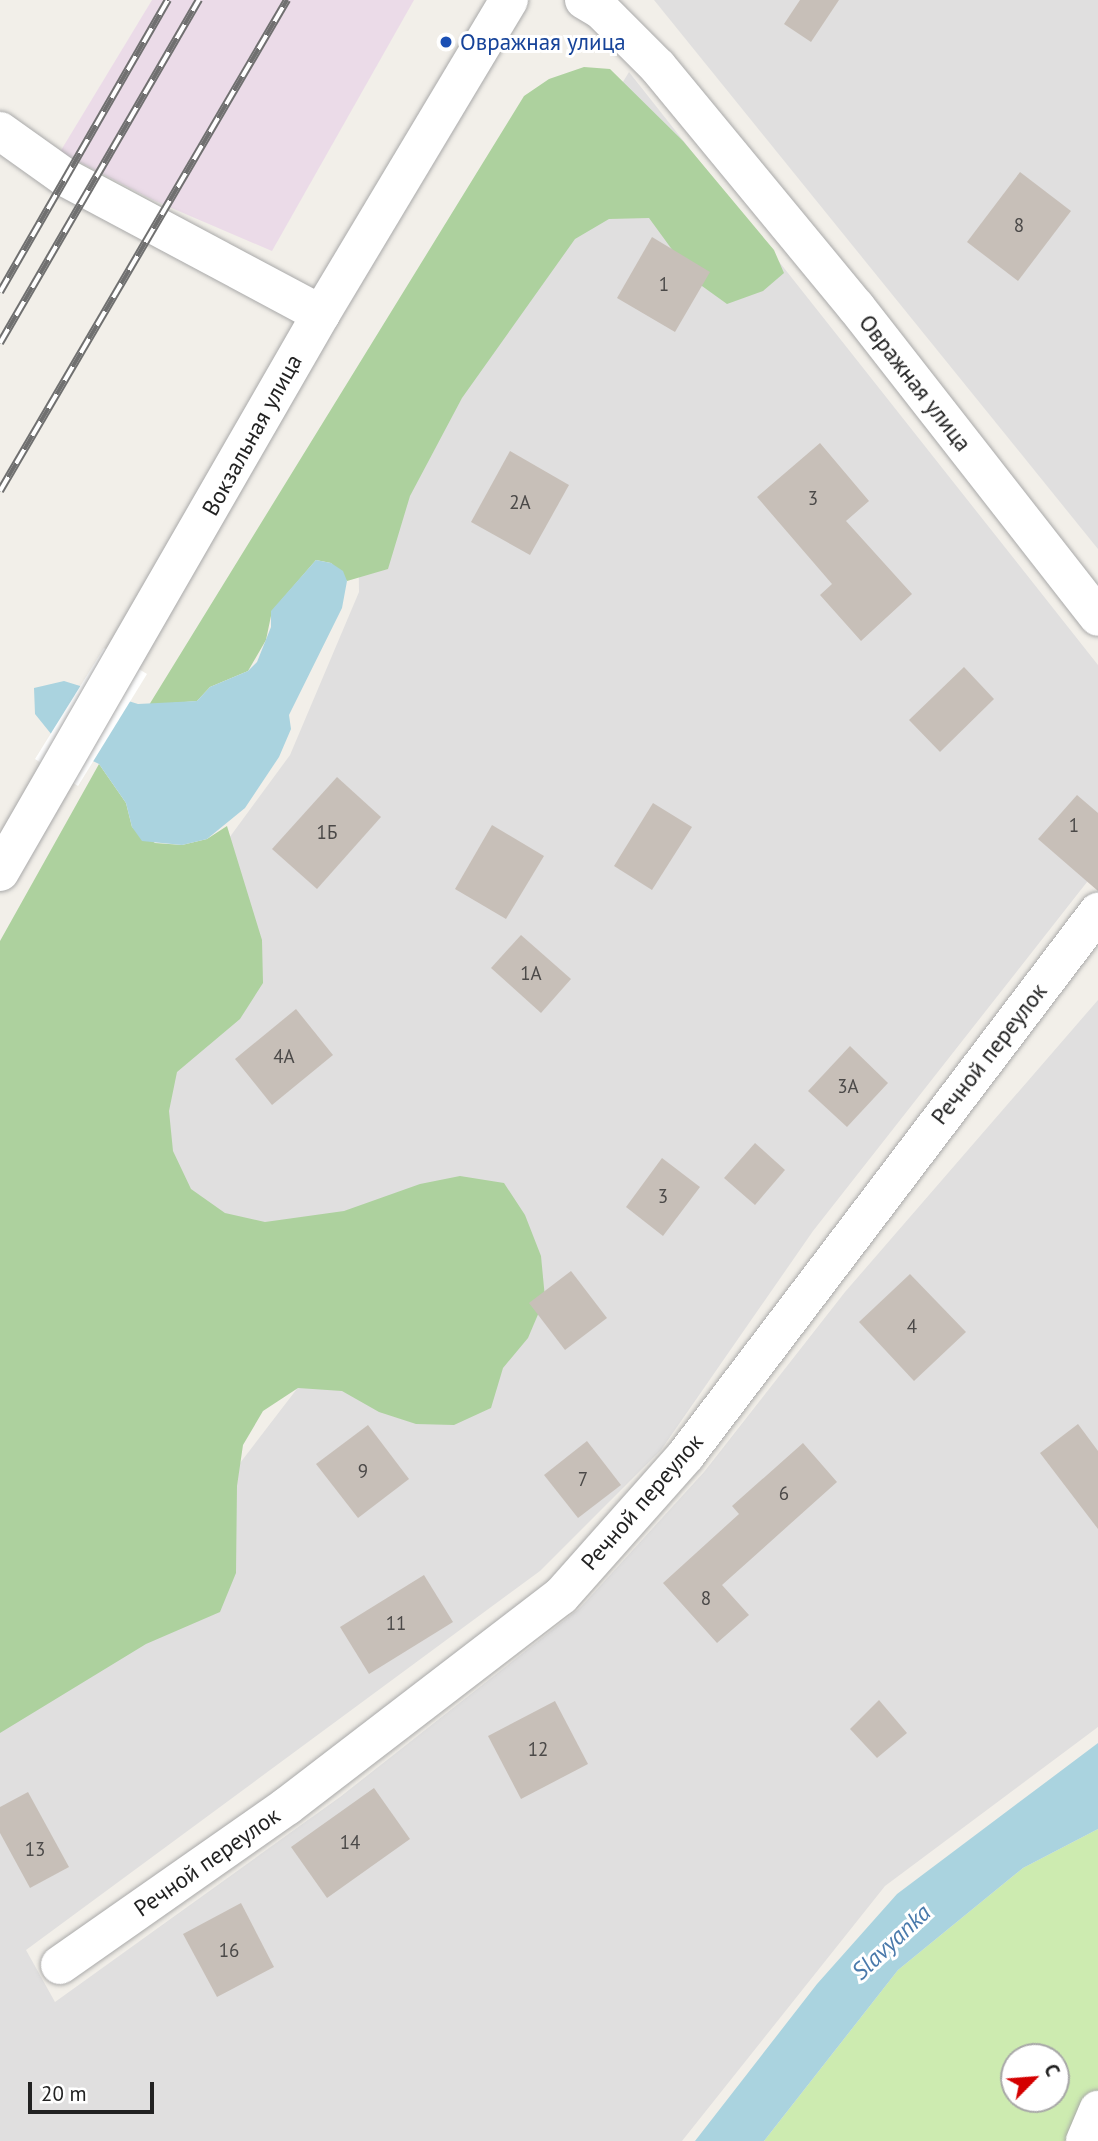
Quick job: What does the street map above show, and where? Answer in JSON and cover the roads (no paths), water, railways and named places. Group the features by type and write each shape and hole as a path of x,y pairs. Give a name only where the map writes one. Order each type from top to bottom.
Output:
{"street":[{"name":"Вокзальная улица","path":"0,872 125,660 321,314 509,0"},
{"name":"Овражная улица","path":"584,0 602,11 658,67 856,307 1098,617"},
{"path":"0,131 66,178 321,314"},
{"name":"Речной переулок","path":"60,1965 288,1806 561,1596 686,1455 1098,912"},
{"path":"1085,2141 1098,2110"}],"water":[{"path":"316,560 331,563 343,571 347,581 342,608 289,715 291,729 279,757 245,808 207,839 182,845 142,841 132,827 126,803 99,764 60,745 35,714 34,688 64,681 138,704 197,701 210,687 248,671 257,662 271,627 271,611"},
{"name":"Slavyanka","path":"1098,1743 1098,1829 1023,1868 898,1970 764,2141 695,2141 817,1984 897,1894"}],"railway":[{"path":"0,292 168,0"},
{"path":"0,343 199,0"},
{"path":"0,491 287,0"}],"place":[{"name":"Овражная улица","path":"446,42"}]}
